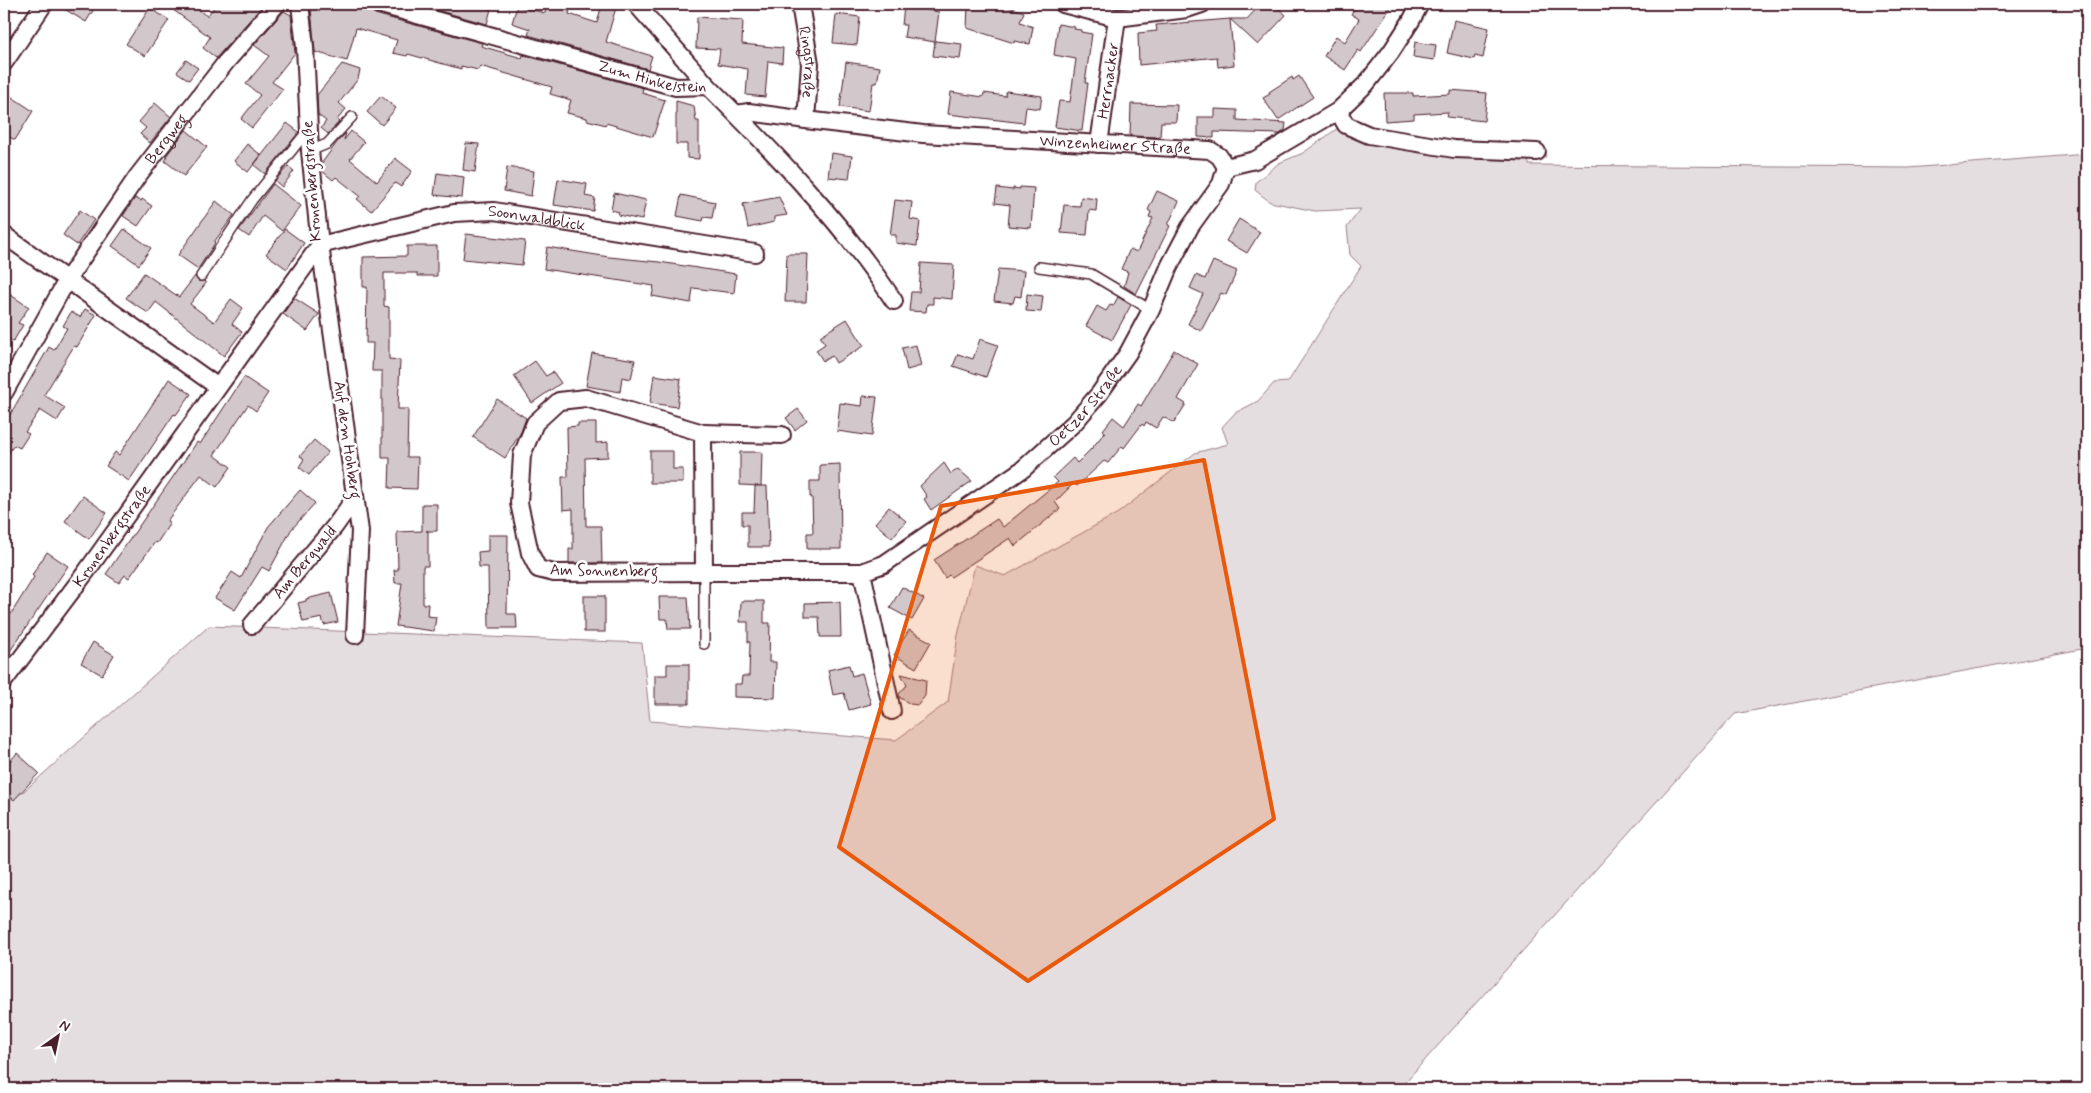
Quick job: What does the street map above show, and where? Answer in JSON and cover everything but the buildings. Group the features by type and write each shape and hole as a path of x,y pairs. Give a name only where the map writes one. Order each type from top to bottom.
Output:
{"street":[{"path":"4,63 44,4"},
{"name":"Bergweg","path":"4,393 68,280 137,178 226,62 276,4"},
{"name":"Kronenbergstraße","path":"4,681 86,572 320,245 310,151 305,47 300,4"},
{"name":"Zum Hinkelstein","path":"378,4 676,87 708,86 808,190 876,274 894,301"},
{"path":"636,4 708,86"},
{"name":"Ringstraße","path":"800,4 810,64 806,120"},
{"path":"1063,4 1117,18 1187,9 1202,4"},
{"path":"1226,167 1255,160 1338,111 1366,84 1391,52 1420,4"},
{"name":"Herrnacker","path":"1100,144 1117,18"},
{"path":"1338,111 1346,125 1369,135 1454,149 1537,152"},
{"name":"Winzenheimer Straße","path":"736,114 750,112 923,134 1210,150 1219,156 1226,167"},
{"name":"Oetzer Straße","path":"862,572 884,564 1023,469 1067,430 1104,387 1128,353 1151,310 1169,267 1190,227 1221,184 1226,167"},
{"name":"Soonwaldblick","path":"320,245 454,213 494,211 755,253"},
{"path":"4,235 218,388"},
{"name":"Auf dem Hohberg","path":"320,245 360,531 355,635"},
{"name":"Am Sonnenberg","path":"782,435 703,433 586,398 559,401 535,423 522,454 519,503 530,553 538,569 554,573 862,572"},
{"path":"703,433 704,572"},
{"name":"Am Bergwald","path":"252,625 335,526 355,498"},
{"path":"862,572 892,711"}],"lane":[{"path":"310,151 326,144 352,117"},
{"path":"201,276 252,200 309,129"},
{"path":"1039,267 1091,274 1151,310"},
{"path":"704,572 704,644"}],"highlighted area":[{"path":"1204,460 1274,819 1028,981 839,847 941,506"}],"shaded area":[{"path":"1338,128 1528,154 1529,165 1908,168 2087,154 2087,648 1735,714 1399,1089 4,1089 4,803 23,792 209,626 642,643 650,721 896,740 948,702 958,635 975,565 1005,576 1118,513 1195,453 1228,444 1222,427 1235,413 1258,401 1274,383 1288,382 1361,266 1350,255 1347,227 1361,209 1315,211 1270,202 1255,190 1256,182 1279,163 1303,153"}]}
